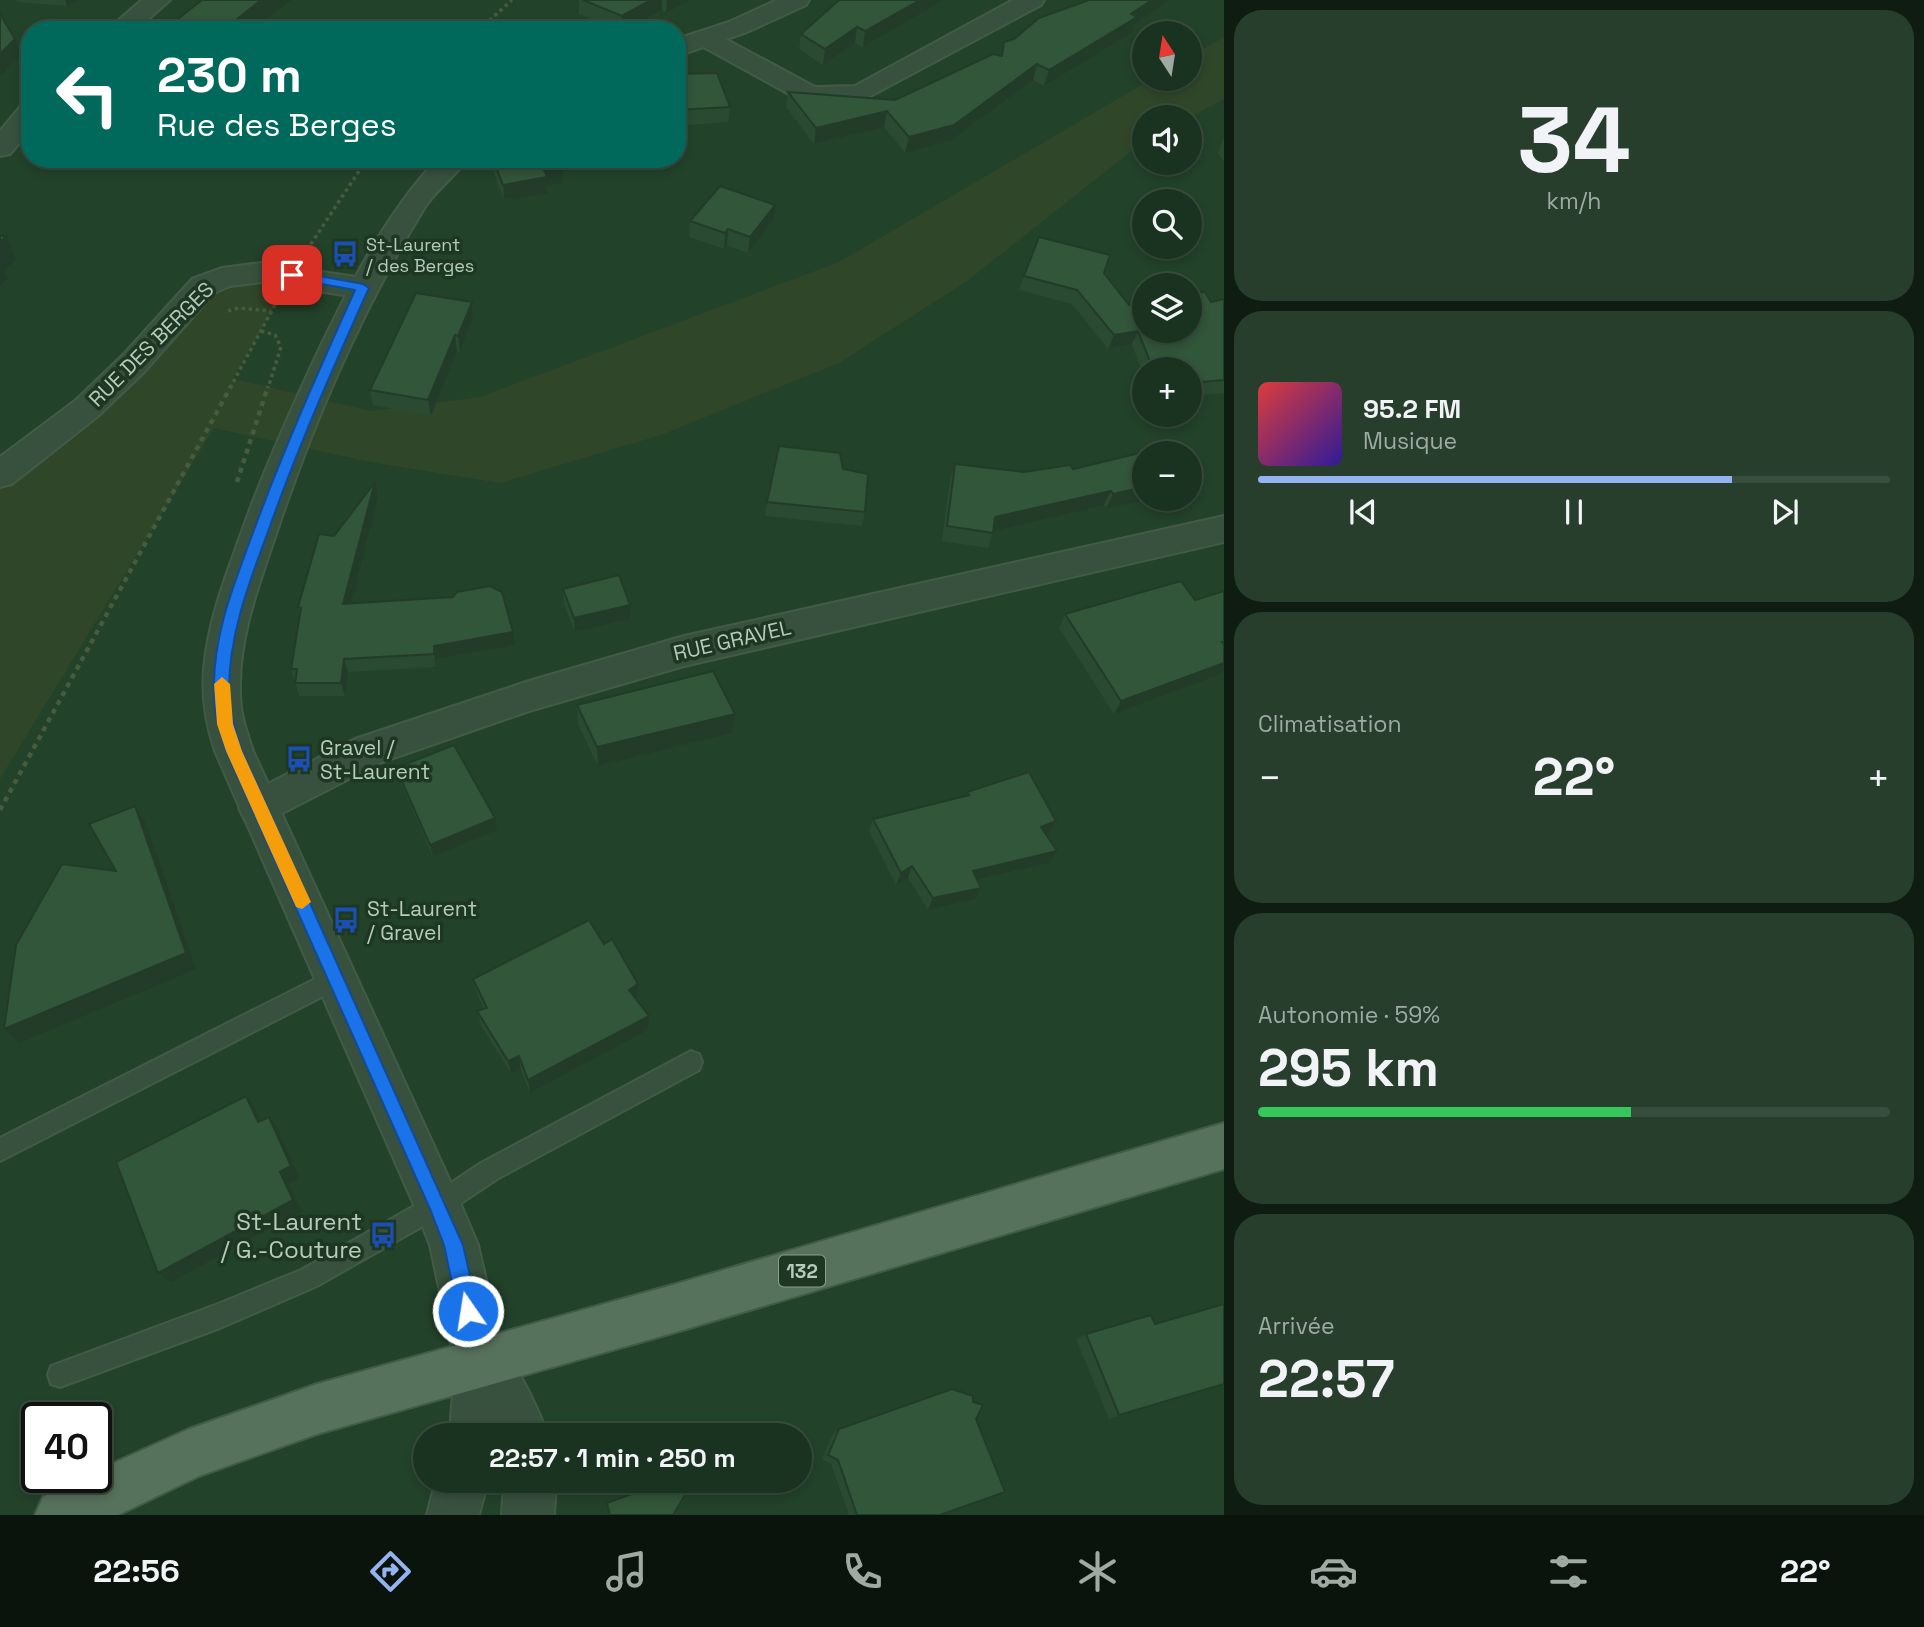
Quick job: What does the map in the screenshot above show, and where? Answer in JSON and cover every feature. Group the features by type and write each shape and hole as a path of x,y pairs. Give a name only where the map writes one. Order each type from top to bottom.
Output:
{"main road":[{"name":"132","path":"61,1515 189,1454 317,1409 676,1308 1224,1146"}],"street":[{"path":"131,21 158,0"},
{"path":"686,45 707,39 797,0"},
{"path":"707,39 809,94 845,95 861,93 1032,0"},
{"path":"0,148 21,124"},
{"path":"445,168 416,199 363,288 298,429 265,512 233,608 226,641 221,695 225,724 259,808 454,1245 480,1362 476,1423"},
{"name":"RUE DES BERGES","path":"0,475 87,408 134,363 203,286 228,274 248,272 292,275 363,288"},
{"name":"RUE GRAVEL","path":"259,808 369,750 529,696 671,654 1224,530"},
{"path":"480,1362 518,1423"},
{"path":"453,1515 459,1493"},
{"path":"528,1515 529,1493"}],"lane":[{"path":"0,1150 337,978"},
{"path":"61,1375 220,1316 309,1278 438,1205 489,1171 691,1062"}],"path":[{"path":"489,21 512,0"},
{"path":"0,810 292,275 343,191 360,168"}],"green space":[{"path":"1224,37 1224,99 1202,111 1202,105 1132,105 1132,150 967,281 839,363 661,435 500,483 370,462 214,428 0,779 0,475 203,286 292,275 233,379 371,411 480,397 839,262 1132,91 1202,91 1202,49"}],"building":[{"path":"202,0 261,0 234,21 175,21"},
{"path":"583,0 651,0 622,16"},
{"path":"839,0 920,0 865,31 857,27 825,49 801,34"},
{"path":"1089,0 1152,0 1131,14 1137,17 1049,70 1037,64 954,125 909,137 887,111 816,128 788,92 895,100 993,54 1002,56 1004,42 1014,39 1039,18"},
{"path":"0,14 15,39 0,54"},
{"path":"717,73 730,107 686,109 686,74"},
{"path":"496,168 557,168 544,170 547,177 503,185"},
{"path":"720,186 775,205 750,237 728,229 725,233 690,221"},
{"path":"1039,237 1110,255 1104,273 1129,305 1132,304 1132,332 1114,335 1077,290 1024,276"},
{"path":"1202,292 1205,292 1211,302 1224,299 1224,380 1202,382 1202,357 1148,357 1143,343 1202,343"},
{"path":"416,293 472,302 428,400 370,390"},
{"path":"779,446 840,453 843,469 868,474 865,512 767,502"},
{"path":"1132,455 1132,490 1113,494 1111,491 995,517 993,533 947,526 955,464 1024,472 1070,465 1073,469"},
{"path":"375,482 343,604 453,597 457,592 490,586 502,592 513,632 434,646 434,654 344,659 341,683 295,683 297,669 291,669 301,608 298,607 319,534 334,536"},
{"path":"619,575 630,605 574,618 563,589"},
{"path":"1181,581 1195,600 1224,591 1224,663 1121,701 1065,614"},
{"path":"713,671 735,714 597,747 577,705"},
{"path":"454,745 495,818 430,845 396,768"},
{"path":"1029,772 1056,821 1041,827 1057,851 973,871 981,888 933,898 912,866 901,873 873,819 969,795 967,792"},
{"path":"135,806 186,953 4,1029 16,945 62,864 116,871 89,824"},
{"path":"589,920 604,944 612,939 638,984 629,990 649,1016 528,1080 519,1056 508,1061 477,1011 487,1008 473,979"},
{"path":"246,1096 258,1122 269,1117 291,1166 280,1172 293,1200 158,1273 116,1162"},
{"path":"1224,1304 1224,1384 1119,1415 1086,1334 1151,1315 1155,1324"},
{"path":"952,1389 973,1396 973,1402 983,1405 976,1419 1005,1492 940,1515 857,1515 838,1460 828,1455 839,1429"},
{"path":"634,1493 686,1493 673,1515 610,1515 607,1503"}],"slow traffic":[{"path":"222,684 225,724 234,751 302,902"}],"place":[{"name":"St-Laurent / des Berges","path":"345,254"},
{"name":"Gravel / St-Laurent","path":"299,759"},
{"name":"St-Laurent / Gravel","path":"346,920"},
{"name":"St-Laurent / G.-Couture","path":"383,1235"}],"route":[{"path":"292,275 363,288 298,429 265,512 233,608 224,652 221,695 225,724 259,808 379,1069 438,1205 454,1245 468,1311"}]}
